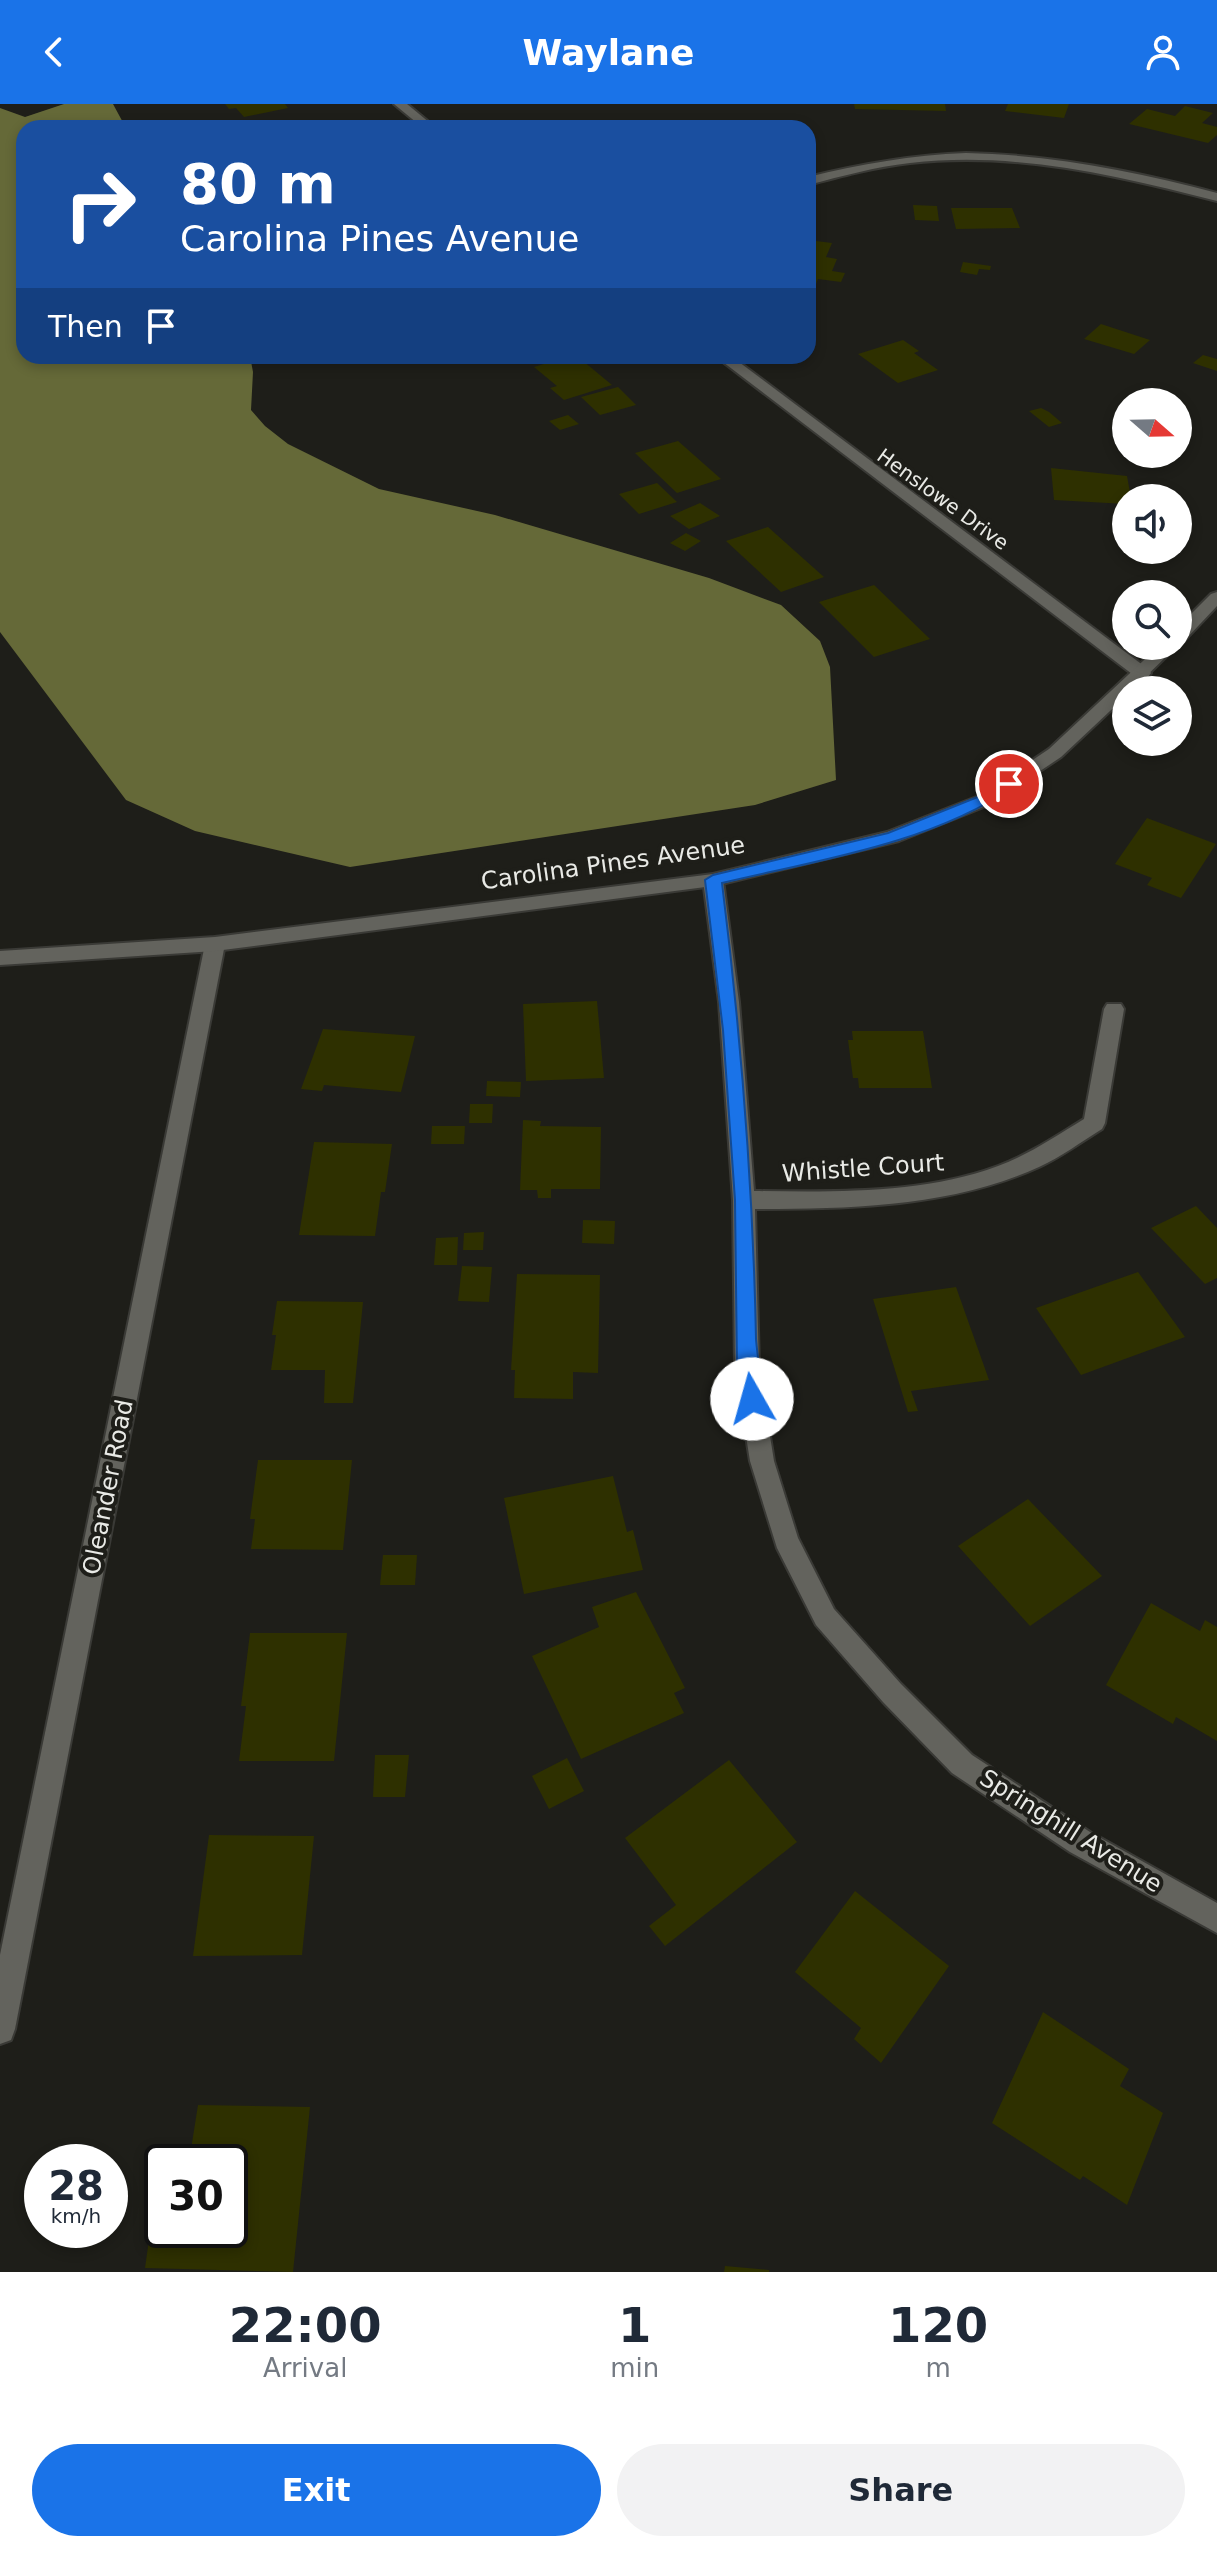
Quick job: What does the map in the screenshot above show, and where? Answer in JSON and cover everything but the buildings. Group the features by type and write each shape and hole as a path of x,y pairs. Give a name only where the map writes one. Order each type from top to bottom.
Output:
{"street":[{"path":"400,104 420,120"},
{"path":"816,179 926,158 995,158 1057,161 1114,169 1217,197"},
{"name":"Henslowe Drive","path":"733,364 1142,673"},
{"path":"1192,623 1217,597"},
{"name":"Carolina Pines Avenue","path":"0,958 215,944 713,880 892,837 985,800 1055,753 1155,660"},
{"name":"Springhill Avenue","path":"713,880 729,1002 744,1200 747,1368 762,1461 786,1540 825,1617 892,1693 962,1764 1080,1842 1217,1919"},
{"name":"Oleander Road","path":"0,2029 215,944"},
{"name":"Whistle Court","path":"744,1200 792,1200 953,1188 1031,1162 1094,1123 1114,1009"}],"shaded area":[{"path":"64,104 113,104 122,120 16,120 16,364 252,364 251,410 265,426 288,444 379,489 495,515 709,578 781,605 820,641 830,667 836,780 755,805 350,867 195,831 126,800 0,632 0,108 25,117"}],"route":[{"path":"752,1399 747,1368 744,1200 732,1030 713,880 892,837 985,800 1009,784"}]}
